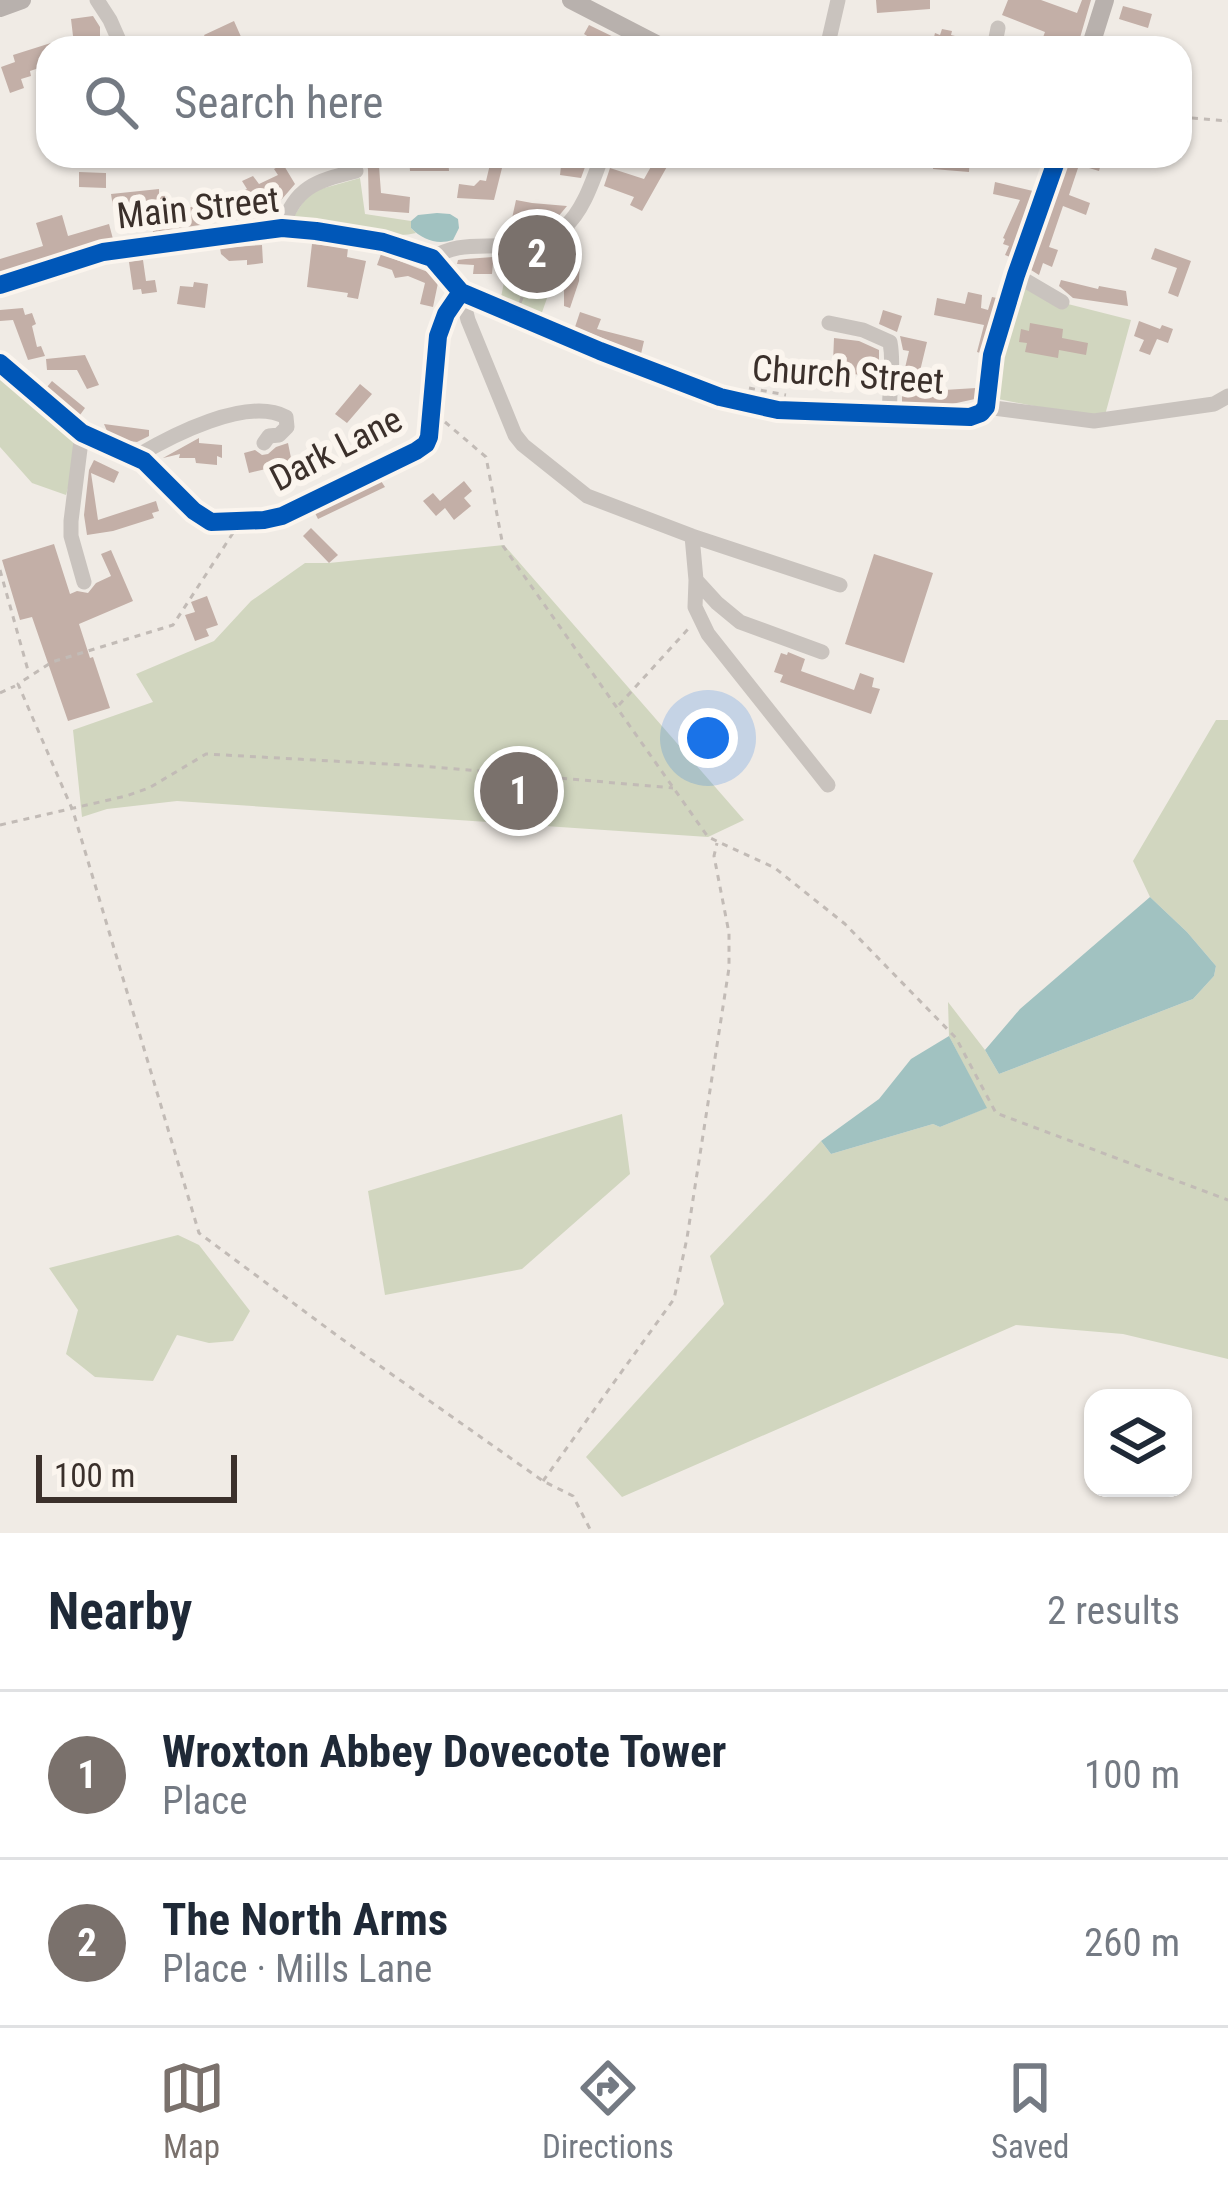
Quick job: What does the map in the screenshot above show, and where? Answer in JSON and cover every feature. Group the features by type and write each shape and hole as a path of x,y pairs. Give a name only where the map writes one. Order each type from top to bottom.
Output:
{"main road":[{"path":"0,8 22,0"},
{"path":"571,0 638,36"},
{"path":"1094,36 1105,0"}],"street":[{"path":"97,0 117,36"},
{"path":"829,36 838,0"},
{"path":"996,36 998,28"},
{"path":"597,168 582,209 557,235 503,246 457,246 432,258 461,292 506,417 523,446 586,496 840,585"},
{"name":"Church Street","path":"461,292 720,397 778,410 970,417 986,407 992,355 1054,168"},
{"path":"282,228 286,213 306,188 356,171"},
{"path":"562,273 573,246 566,227"},
{"name":"Main Street","path":"0,285 103,252 282,228 383,242 432,258"},
{"path":"1016,275 1062,302"},
{"name":"Dark Lane","path":"140,459 194,511 212,522 241,522 282,516 416,451 429,437 440,326 461,292"},
{"path":"829,323 890,342 890,413"},
{"path":"0,363 82,433 140,459 182,433 221,419 257,412 286,417 287,427 264,443"},
{"path":"986,407 1094,421 1214,404 1228,396"},
{"path":"82,433 71,536 84,581"},
{"path":"692,536 698,617 828,785"},
{"path":"696,580 740,622 822,652"}],"path":[{"path":"1192,118 1228,121"},
{"path":"515,314 532,271"},
{"path":"746,387 791,396"},
{"path":"431,411 486,457 503,545 708,837 775,868 845,924 956,1038 996,1113 1228,1200"},
{"path":"0,693 52,662 172,625 241,522"},
{"path":"0,570 30,676"},
{"path":"618,707 698,617"},
{"path":"18,684 73,811 200,1232 338,1336 543,1480 573,1496 592,1533"},
{"path":"0,825 73,811 149,788 206,754 422,766 676,788"},
{"path":"543,1480 674,1299 729,968 728,933 714,856 717,841"}],"green space":[{"path":"360,178 365,214 411,221 416,233 391,234 292,219 310,192"},
{"path":"542,260 539,277 553,281 539,321 500,302 508,263"},
{"path":"1020,280 1060,302 1131,320 1105,415 1085,416 998,399"},
{"path":"0,372 73,434 77,457 66,495 32,483 0,447"},
{"path":"504,545 744,820 708,837 177,801 107,809 82,817 73,730 153,702 136,674 214,641 251,601 305,563"},
{"path":"1216,720 1228,720 1228,1359 1123,1334 1016,1325 622,1497 586,1457 724,1304 710,1256 821,1141 831,1154 933,1124 940,1127 986,1108 949,1036 948,1002 999,1074 1193,999 1214,976 1216,966 1150,897 1133,861"},
{"path":"622,1114 630,1174 522,1269 385,1295 368,1191"},
{"path":"178,1235 199,1245 250,1311 233,1341 209,1343 177,1335 153,1381 95,1377 66,1354 78,1310 49,1268"}],"water":[{"path":"437,213 458,219 453,240 430,240 411,228 418,215"},
{"path":"1150,897 1216,966 1214,976 1193,999 999,1074 985,1050 1020,1009"},
{"path":"949,1036 987,1108 940,1127 933,1124 831,1154 821,1141 879,1099 911,1059"}],"building":[{"path":"876,0 930,0 930,9 877,13"},
{"path":"1008,0 1041,0 1077,13 1082,0 1091,0 1080,36 1044,36 1045,32 1002,15"},
{"path":"1123,6 1152,14 1148,28 1119,19"},
{"path":"93,16 100,36 73,36 71,19"},
{"path":"234,21 241,36 204,36"},
{"path":"589,25 612,36 587,36"},
{"path":"36,48 36,69 21,79 24,88 10,93 1,67 15,62 13,55"},
{"path":"285,168 295,184 282,199 213,223 153,232 149,204 113,207 111,194 159,189 167,211 210,207 245,197 242,181 253,176 259,184 278,175 274,169"},
{"path":"379,168 381,193 410,197 409,213 369,210 368,169"},
{"path":"410,168 449,171 410,171"},
{"path":"489,168 502,168 494,200 457,198 459,184 474,186 486,181"},
{"path":"561,168 585,168 581,178 560,175"},
{"path":"610,168 644,179 650,168 666,168 642,211 630,205 634,197 604,186"},
{"path":"933,168 969,168 969,172"},
{"path":"1066,168 1078,168 1069,195 1090,203 1086,215 1063,206 1049,247 1058,250 1052,267 1043,263 1039,275 1031,270"},
{"path":"79,172 106,173 106,188 79,187"},
{"path":"995,182 1033,191 1010,257 1005,255 1009,246 1003,238 1020,200 993,194"},
{"path":"516,200 567,206 545,225 511,223"},
{"path":"62,215 68,236 109,224 113,239 0,272 0,259 43,246 36,223"},
{"path":"312,244 348,248 347,257 366,261 358,299 307,287"},
{"path":"262,245 263,263 247,265 247,260 229,261 220,248"},
{"path":"1155,248 1191,261 1178,297 1168,293 1177,268 1151,259"},
{"path":"381,254 428,272 438,283 433,307 420,304 425,283 408,276 395,278 392,270 377,265"},
{"path":"534,254 534,262 493,263 492,274 473,274 474,265 457,264 458,260"},
{"path":"143,260 146,281 155,280 157,292 133,290 129,262"},
{"path":"580,260 570,308 564,306 564,285 573,279"},
{"path":"1061,280 1126,291 1128,306 1073,298 1059,286"},
{"path":"194,282 208,284 205,308 177,304 180,286 193,287"},
{"path":"968,292 982,295 981,308 988,310 992,297 997,298 980,353 984,325 934,315 937,298 965,304"},
{"path":"23,308 25,315 32,313 37,347 41,346 45,356 28,360 13,320 0,321 0,310"},
{"path":"883,310 902,316 897,332 879,324"},
{"path":"580,312 601,319 597,329 644,341 641,354 575,327"},
{"path":"1139,321 1173,329 1168,343 1157,339 1150,355 1139,351 1144,340 1134,336"},
{"path":"1030,323 1063,329 1062,338 1088,343 1086,355 1059,350 1058,358 1025,352 1027,343 1019,342 1021,329 1029,331"},
{"path":"900,336 927,342 920,371 905,368 909,351 903,350"},
{"path":"834,338 879,350 879,380 847,374 848,363 833,362"},
{"path":"85,355 99,385 87,389 77,370 47,370 46,359"},
{"path":"52,381 85,408 80,415 47,387"},
{"path":"360,384 372,394 347,423 335,414"},
{"path":"902,387 976,388 975,399 952,404 902,403"},
{"path":"104,424 149,430 149,436 129,441 107,431"},
{"path":"199,438 199,443 222,445 217,465 179,458 180,454 163,458"},
{"path":"288,443 292,463 249,473 244,453 268,454"},
{"path":"94,460 119,472 114,483 91,473 98,520 156,501 159,511 152,513 154,518 87,535 84,515 89,470"},
{"path":"381,481 385,487 318,519 315,513"},
{"path":"464,481 472,491 464,498 471,506 454,520 445,508 436,516 423,501 433,493 440,501"},
{"path":"311,528 338,555 329,563 303,536"},
{"path":"54,544 70,594 88,593 111,576 101,554 111,550 133,601 79,624 110,708 68,721 32,617 20,620 2,560"},
{"path":"874,554 933,573 904,663 845,644"},
{"path":"207,596 218,625 206,629 209,636 195,641 185,615 195,612 191,602"},
{"path":"781,653 805,659 801,671 854,690 860,673 874,678 872,687 880,689 871,714 780,682 783,675 774,672"}],"cycle path":[{"path":"0,285 103,252 282,228 316,231 383,242 432,258 461,292 720,397 778,410 970,417 986,407 992,355 1054,168"},
{"path":"0,363 82,433 144,461 211,522 264,520 282,516 426,444 438,336 461,292"}],"place":[{"name":"The North Arms","path":"537,254"},
{"name":"Wroxton Abbey Dovecote Tower","path":"519,791"}]}
